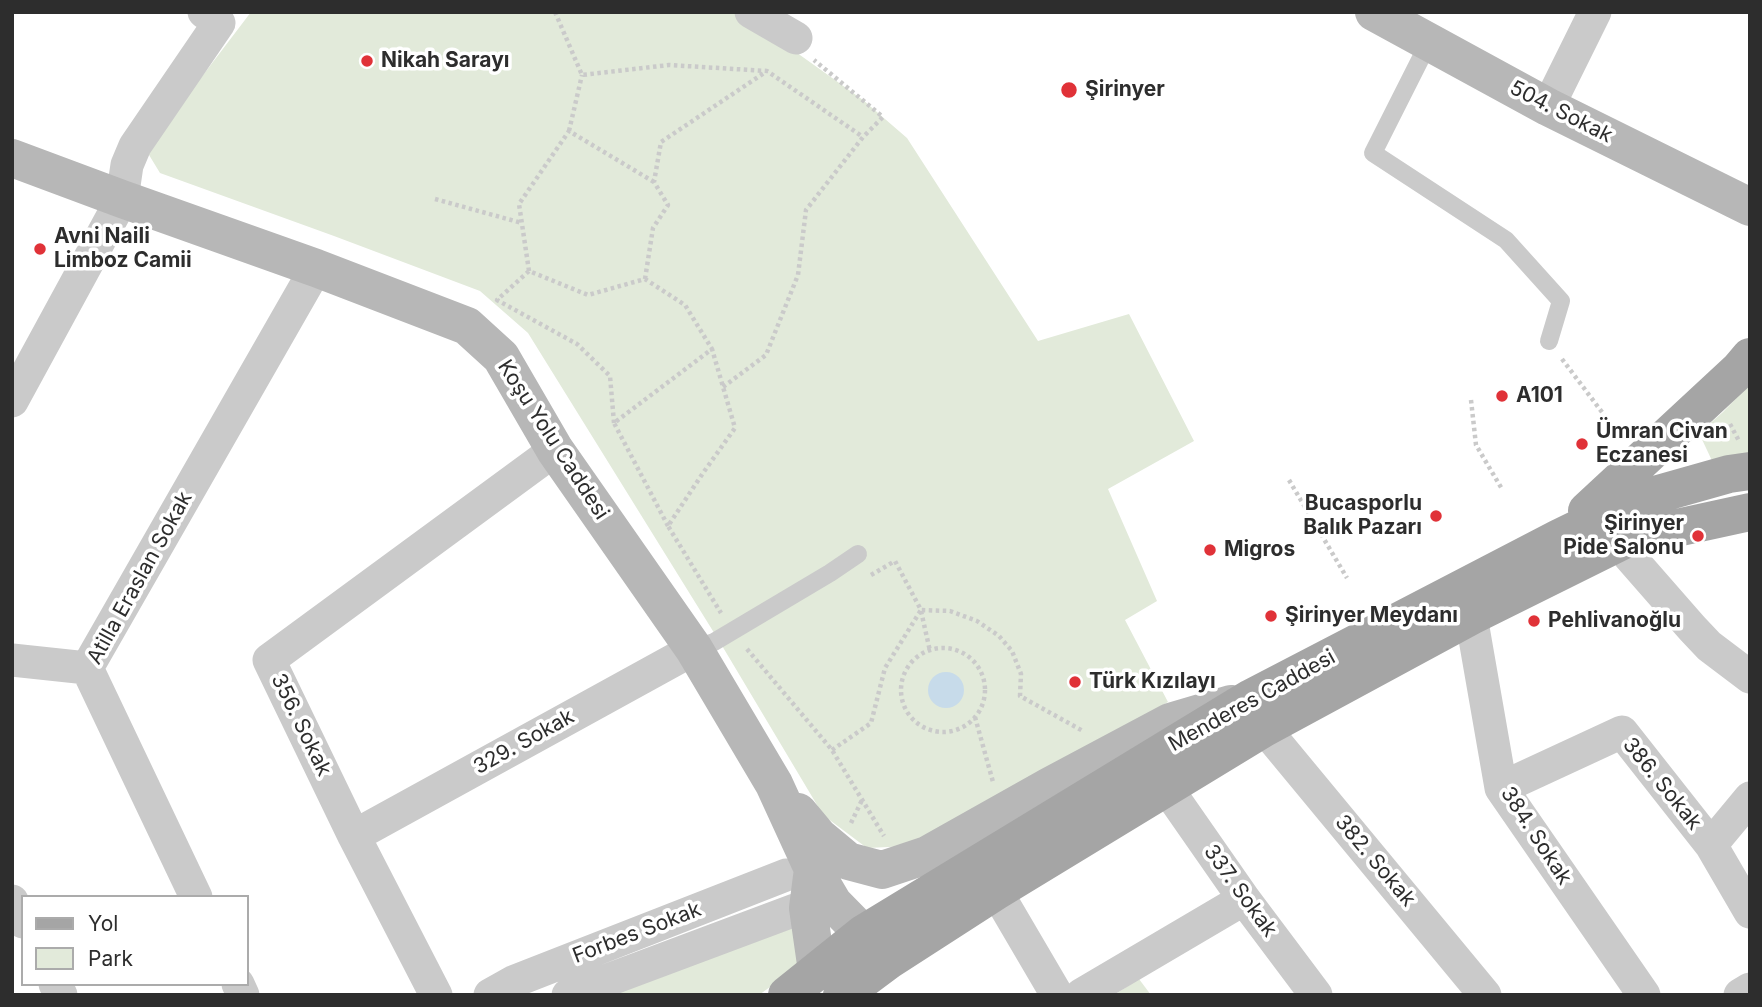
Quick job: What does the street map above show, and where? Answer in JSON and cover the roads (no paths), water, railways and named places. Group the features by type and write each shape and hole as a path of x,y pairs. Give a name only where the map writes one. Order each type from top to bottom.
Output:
{"main road":[{"name":"504. Sokak","path":"1374,12 1548,107 1750,207"},
{"name":"Koşu Yolu Caddesi","path":"12,158 316,268 467,326 501,357 555,450 694,649 774,784 800,872 876,947"},
{"path":"1557,539 1750,357"},
{"name":"Menderes Caddesi","path":"787,995 829,983 876,947 1257,713 1557,539 1637,500 1729,474 1746,459"},
{"name":"Menderes Caddesi","path":"876,947 996,891 1167,787 1257,713 1471,615 1626,539 1750,512"},
{"path":"774,784 818,836 848,861 882,870 927,855 1170,722 1257,713"},
{"path":"800,872 829,983"}],"street":[{"path":"751,12 796,37"},
{"path":"1548,107 1595,12"},
{"path":"12,401 122,199 127,164 135,146 217,16"},
{"name":"Atilla Eraslan Sokak","path":"195,895 87,668 316,268"},
{"name":"356. Sokak","path":"436,995 354,836 269,660 555,450"},
{"path":"1626,539 1629,556 1709,646 1750,677"},
{"name":"384. Sokak","path":"1471,615 1501,788 1644,995"},
{"name":"329. Sokak","path":"354,836 694,649"},
{"path":"12,660 87,668"},
{"name":"382. Sokak","path":"1257,713 1485,995"},
{"name":"386. Sokak","path":"1501,788 1622,732 1711,845 1750,912"},
{"name":"337. Sokak","path":"1167,787 1244,899 1316,995"},
{"path":"1711,845 1750,798"},
{"name":"Forbes Sokak","path":"490,995 515,981 800,872"},
{"path":"996,891 1057,995"},
{"path":"1081,995 1244,899"},
{"path":"12,901 21,918"},
{"name":"Forbes Sokak","path":"568,995 605,989 795,910"},
{"path":"1740,995 1750,989"}],"lane":[{"path":"1429,42 1373,153 1506,240 1561,301 1549,341"},
{"path":"694,649 714,642 858,554"}],"water":[{"path":"946,672 959,677 964,690 959,703 946,708 933,703 928,690 933,677"}],"place":[{"name":"Nikah Sarayı","path":"367,61"},
{"name":"Şirinyer","path":"1069,90"},
{"name":"Avni Naili Limboz Camii","path":"40,249"},
{"name":"A101","path":"1502,396"},
{"name":"Ümran Civan Eczanesi","path":"1582,444"},
{"name":"Bucasporlu Balık Pazarı","path":"1436,516"},
{"name":"Şirinyer Pide Salonu","path":"1698,536"},
{"name":"Migros","path":"1210,550"},
{"name":"Şirinyer Meydanı","path":"1271,616"},
{"name":"Pehlivanoğlu","path":"1534,621"},
{"name":"Türk Kızılayı","path":"1075,682"}]}
